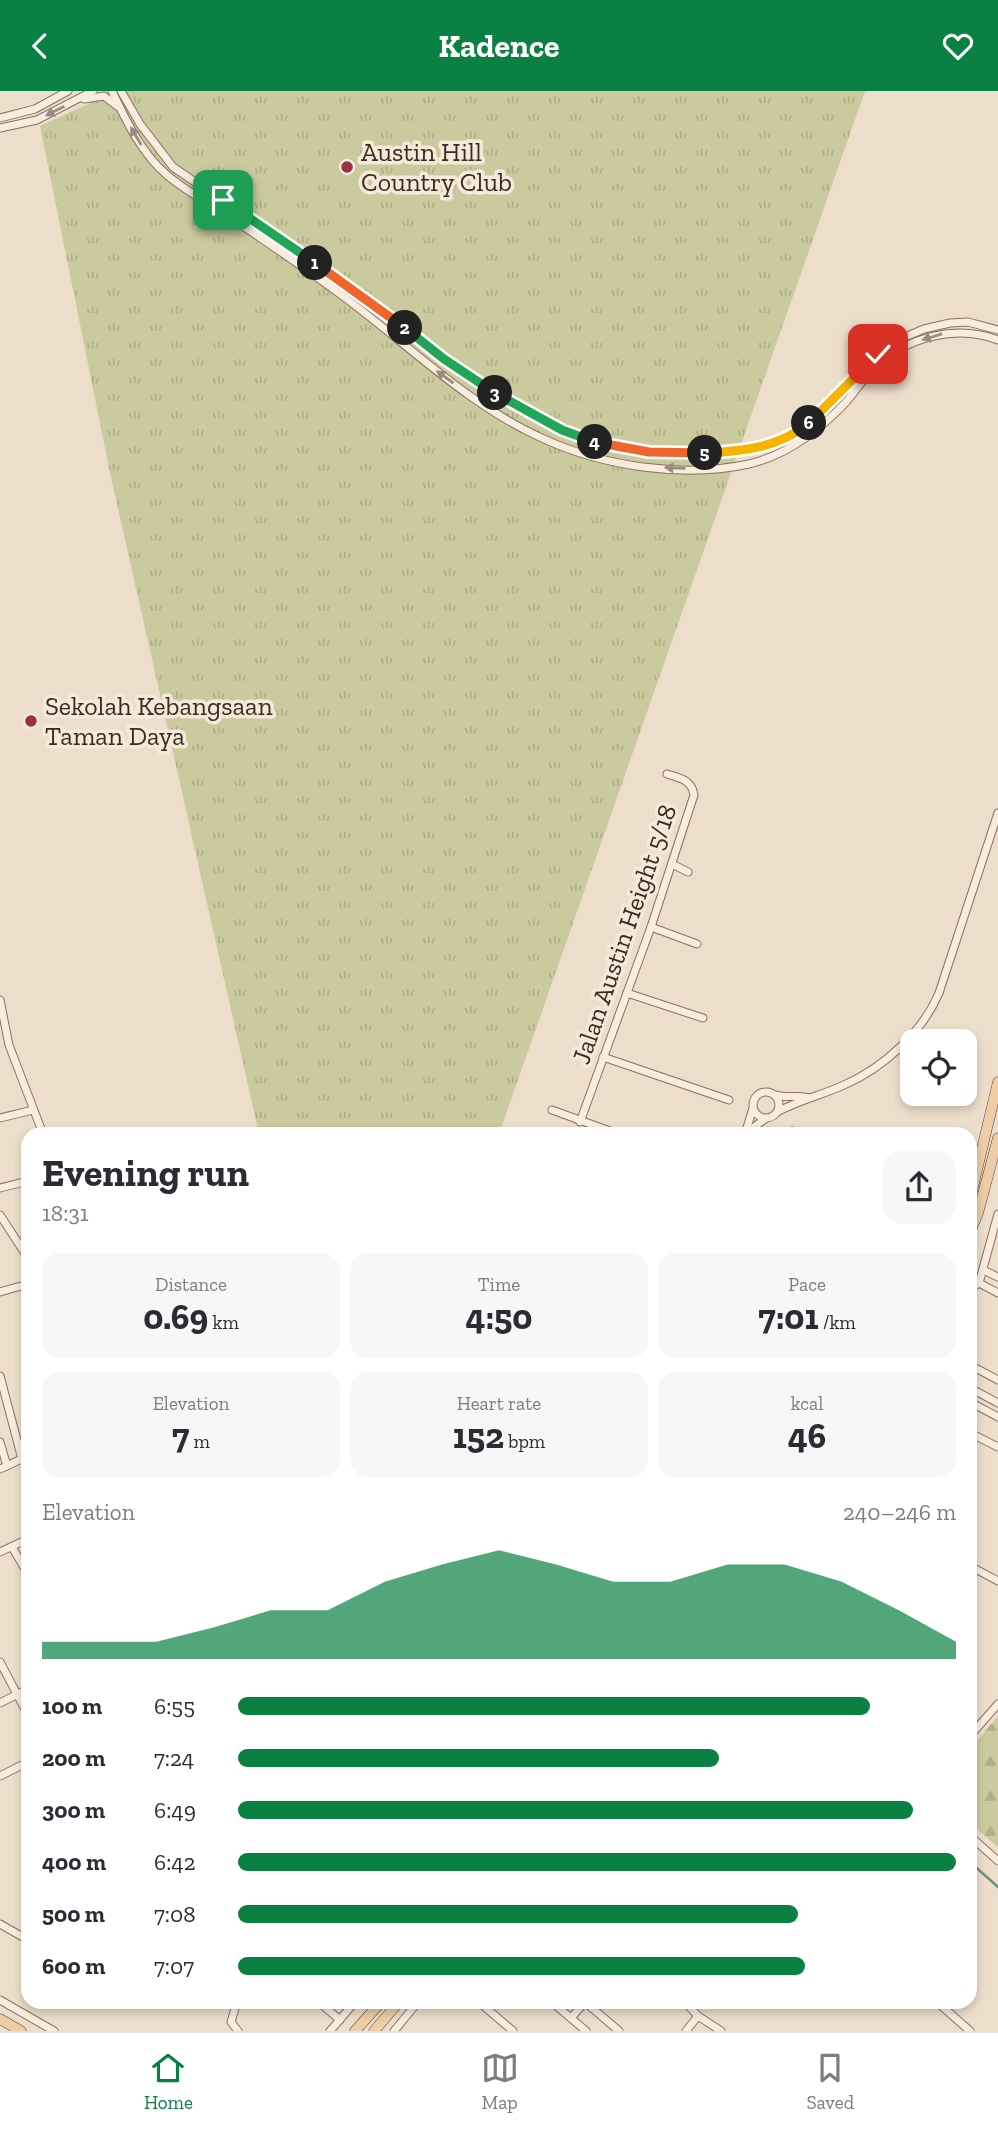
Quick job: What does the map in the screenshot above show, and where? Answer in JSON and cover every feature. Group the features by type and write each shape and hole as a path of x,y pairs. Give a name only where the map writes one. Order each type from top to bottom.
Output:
{"main road":[{"path":"977,1170 998,1082"},
{"path":"977,1215 998,1138"},
{"path":"355,2031 374,2009"},
{"path":"378,2029 394,2009"},
{"path":"0,2019 21,2031"}],"street":[{"path":"0,118 35,109 68,91"},
{"path":"0,128 37,120 93,91"},
{"path":"111,91 139,142 168,176 303,267 374,319 429,365 506,420 545,440 587,455 670,468 711,469 750,464 797,444 845,403 873,369 911,344 951,332 969,332 998,340"},
{"path":"121,91 140,124 173,167 374,304 477,382 562,430 599,443 649,452 683,454 771,445 800,430 814,419 863,367 898,340 924,329 968,321 998,330"},
{"path":"76,100 104,96 120,109"},
{"name":"Jalan Austin Height 5/18","path":"580,1122 651,927 694,795 693,787 687,781 667,774"},
{"path":"754,1127 779,1111 841,1087 867,1073 904,1043 928,1016 939,993 998,813"},
{"path":"671,864 688,871"},
{"path":"651,927 697,943"},
{"path":"627,993 703,1018"},
{"path":"0,1000 9,1045 40,1127"},
{"path":"0,1047 9,1045"},
{"path":"603,1057 729,1100"},
{"path":"746,1127 754,1100 760,1094 768,1092 791,1098 803,1095 809,1098"},
{"path":"775,1095 780,1103 779,1111"},
{"path":"753,1108 765,1119"},
{"path":"0,1118 33,1110"},
{"path":"552,1110 596,1127"},
{"path":"0,1188 21,1183"},
{"path":"998,1214 979,1283 998,1293"},
{"path":"0,1215 21,1247"},
{"path":"983,1270 998,1277"},
{"path":"0,1292 21,1286"},
{"path":"977,1369 998,1380"},
{"path":"0,1376 21,1444"},
{"path":"977,1392 998,1403"},
{"path":"977,1406 998,1417"},
{"path":"977,1436 998,1447"},
{"path":"0,1442 4,1468 21,1459"},
{"path":"0,1552 21,1542"},
{"path":"12,1547 21,1562"},
{"path":"977,1570 998,1581"},
{"path":"0,1662 21,1702"},
{"path":"0,1703 21,1692"},
{"path":"977,1728 998,1704"},
{"path":"0,1776 21,1766"},
{"path":"977,1842 998,1861"},
{"path":"0,1924 21,1936"},
{"path":"0,2000 54,2031"},
{"path":"235,2009 231,2024 238,2031"},
{"path":"327,2009 340,2020"},
{"path":"330,2031 349,2009"},
{"path":"394,2031 412,2009"},
{"path":"487,2009 513,2031"},
{"path":"560,2009 586,2031"},
{"path":"571,2018 579,2009"},
{"path":"593,2009 619,2031"},
{"path":"692,2009 721,2031"},
{"path":"945,2009 970,2031"},
{"path":"686,2031 698,2016"}],"green space":[{"path":"116,91 865,91 501,1127 257,1127 110,473 40,126"},
{"path":"998,1716 998,1847 977,1829 977,1741"}],"waterway":[{"path":"977,1868 998,1887"}],"place":[{"name":"Austin Hill Country Club","path":"347,167"},
{"name":"Sekolah Kebangsaan Taman Daya","path":"31,721"}],"route":[{"path":"223,200 374,304 477,382 562,430 599,443 649,452 683,454 771,445 800,430 814,419 878,354"}]}
